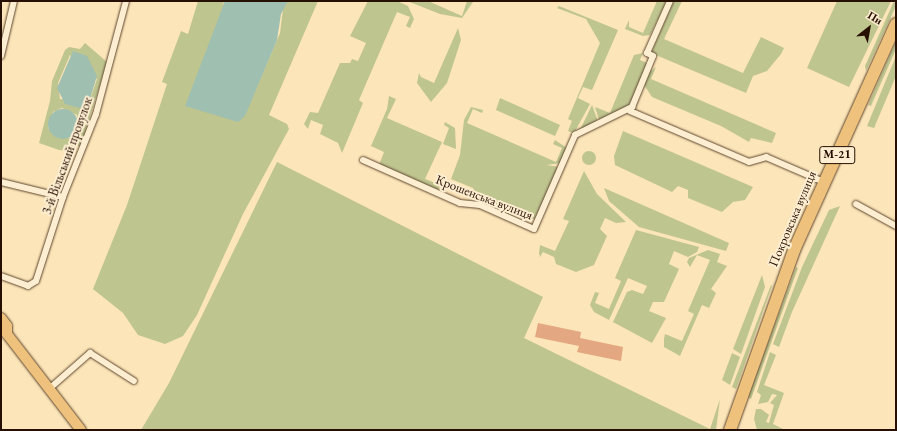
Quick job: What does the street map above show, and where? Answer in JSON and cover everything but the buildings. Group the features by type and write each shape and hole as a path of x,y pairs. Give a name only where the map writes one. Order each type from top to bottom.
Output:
{"highway":[{"name":"Покровська вулиця","path":"730,430 771,308 824,182 895,27"}],"main road":[{"path":"1,318 7,326 3,334 81,430"}],"street":[{"path":"1,56 14,1"},
{"name":"3-й Вільський провулок","path":"1,276 28,286 34,284 63,197 96,114 126,1"},
{"path":"670,1 647,53 653,56 630,110 749,162 766,157 824,182"},
{"name":"Крошенська вулиця","path":"363,160 460,203 480,205 534,229 574,135 630,110"},
{"path":"1,182 63,197"},
{"path":"856,204 896,226"},
{"path":"49,389 90,353 134,381"}],"green space":[{"path":"198,1 225,1 221,6 225,2 250,103 280,33 283,9 288,1 318,1 269,115 287,124 289,129 243,214 197,315 183,336 165,344 138,335 123,313 93,289 127,205 167,84 162,82 181,31 188,34"},
{"path":"368,1 397,1 408,6 414,19 410,28 406,26 410,17 397,12 359,100 363,103 342,153 338,143 320,134 323,125 311,120 308,129 304,124 310,112 318,113 340,63 350,63 352,59 358,61 366,43 350,36"},
{"path":"407,1 428,1 462,16 467,1 473,2 462,18 440,14"},
{"path":"657,1 667,1 650,35 643,36 625,29 629,20 629,27 643,33"},
{"path":"674,1 682,1 664,39 743,73 761,37 784,48 767,71 753,76 746,93 651,53"},
{"path":"837,1 891,1 849,87 807,68"},
{"path":"894,1 896,6 866,71 865,66"},
{"path":"559,6 618,30 592,90 583,87 578,98 590,104 574,133 568,131 572,121 568,119 600,43 586,19 557,8"},
{"path":"458,28 461,40 447,83 431,102 417,83 419,73 421,77 434,83"},
{"path":"896,41 896,49 871,106 868,105"},
{"path":"85,43 107,62 81,146 71,146 70,151 59,150 39,143 50,101 52,81 65,50 69,47 80,49","holes":["70,55 97,79 89,102 60,99 58,83","62,108 77,115 77,127 70,138 61,138 48,128 53,112"]},
{"path":"643,53 640,60 647,63 628,111 600,123 595,107 610,113 634,55"},
{"path":"896,56 896,76 874,128 867,126"},
{"path":"656,67 651,79 776,133 772,143 751,138 749,142 721,126 652,97 644,85 648,73"},
{"path":"389,96 396,99 387,118 442,142 425,179 438,184 441,177 444,179 438,190 379,165 384,152 371,146 387,109"},
{"path":"500,98 560,125 555,136 496,110"},
{"path":"592,105 599,124 579,132"},
{"path":"471,107 483,110 482,113 473,109 467,123 556,162 562,148 553,144 555,140 567,148 560,163 547,165 559,167 536,220 515,211 512,217 481,204 473,188 451,179 460,155 464,120"},
{"path":"445,122 455,128 456,149 443,144 449,128 444,125"},
{"path":"623,131 753,187 745,200 733,202 722,212 688,198 688,190 678,186 672,192 615,165 614,156"},
{"path":"589,151 594,153 596,158 594,163 589,165 584,163 582,158 584,153"},
{"path":"277,162 543,297 524,338 710,429 720,399 716,430 141,430 169,383"},
{"path":"584,171 597,194 626,222 616,223 605,218 600,229 607,236 594,265 576,272 556,264 554,257 543,252 540,257 539,253 540,245 555,251 569,221 563,219"},
{"path":"604,188 729,243 726,251 639,227 609,201"},
{"path":"840,206 792,312 779,347 773,344 802,267 829,210"},
{"path":"636,230 699,247 697,252 688,257 674,251 669,264 679,269 664,302 653,302 649,311 666,318 652,343 613,322 627,292 632,290 643,294 647,286 628,278 609,320 594,312 590,305 595,292 599,293 595,303 609,309 621,281 615,278"},
{"path":"708,250 720,254 717,262 727,266 711,289 716,293 709,308 702,305 680,356 664,347 665,334 682,341 694,314 688,311 710,260 697,255 690,267 687,262 689,258"},
{"path":"796,267 798,268 751,399 748,397"},
{"path":"762,275 765,287 741,354 733,349"},
{"path":"771,285 772,286 736,389 732,387"},
{"path":"770,352 776,355 764,385 784,393 773,424 785,430 757,430 754,419 756,409 761,409 769,415 766,422 769,423 774,405 770,403 777,395 772,394 768,402 758,404 761,395 757,392"},
{"path":"732,353 740,357 730,385 722,380"}],"shaded area":[{"path":"225,1 288,1 281,14 277,40 245,116 238,122 185,106"},
{"path":"73,51 87,56 97,76 89,102 80,108 65,104 57,88"},
{"path":"63,109 74,113 78,124 74,135 63,139 52,135 48,124 52,113"}]}
